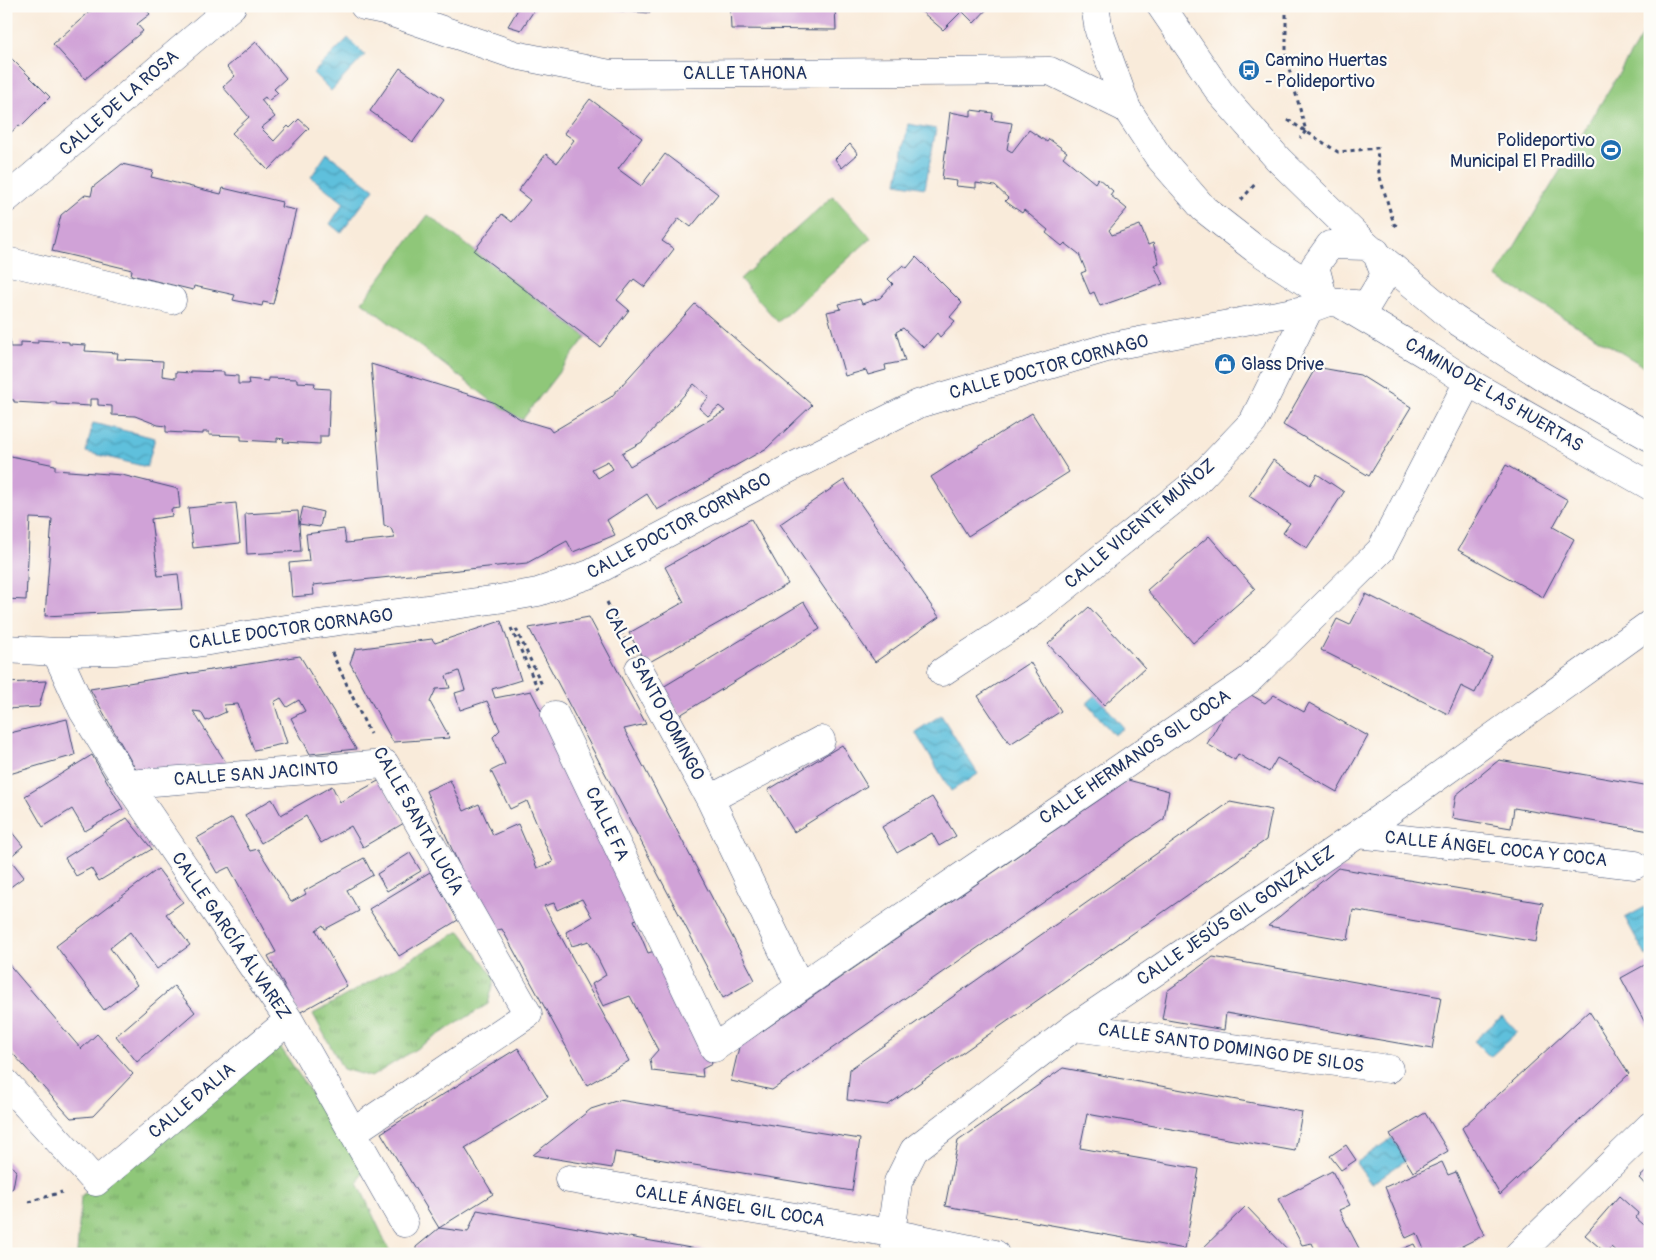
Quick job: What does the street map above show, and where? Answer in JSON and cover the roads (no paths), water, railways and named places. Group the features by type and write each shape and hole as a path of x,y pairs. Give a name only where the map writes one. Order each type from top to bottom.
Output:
{"street":[{"name":"CALLE DE LA ROSA","path":"6,199 232,6"},
{"name":"CALLE TAHONA","path":"364,6 384,10 515,55 610,74 1050,71 1127,109"},
{"name":"CAMINO DE LAS HUERTAS","path":"1095,6 1099,31 1127,109 1158,156 1204,209 1324,302 1430,357 1468,382 1650,486"},
{"path":"1161,6 1221,94 1278,160 1372,249 1454,319 1542,376 1650,437"},
{"path":"1330,245 1372,249 1385,275 1367,305 1324,302 1315,266 1330,245"},
{"path":"6,261 172,300"},
{"name":"CALLE DOCTOR CORNAGO","path":"6,649 56,652 115,651 196,643 538,592 590,574 796,465 918,404 1113,346 1324,302"},
{"name":"CALLE VICENTE MUÑOZ","path":"942,672 1034,612 1195,483 1253,422 1324,302"},
{"name":"CALLE HERMANOS GIL COCA","path":"714,1048 1248,680 1382,550 1468,382"},
{"name":"CALLE JESÚS GIL GONZÁLEZ","path":"895,1243 898,1182 914,1150 1074,1027 1358,834 1650,624"},
{"name":"CALLE GARCÍA ÁLVAREZ","path":"56,652 83,711 128,784 289,1020 404,1223"},
{"name":"CALLE SANTO DOMINGO","path":"639,669 710,799 800,987"},
{"name":"CALLE FA","path":"556,715 714,1048"},
{"name":"CALLE SANTO DOMINGO","path":"710,799 821,740"},
{"name":"CALLE SAN JACINTO","path":"128,784 385,764"},
{"name":"CALLE SANTA LUCÍA","path":"353,1132 528,1014 385,764"},
{"name":"CALLE ÁNGEL COCA Y COCA","path":"1358,834 1635,865"},
{"name":"CALLE DALIA","path":"6,1082 96,1182 289,1020"},
{"name":"CALLE SANTO DOMINGO DE SILOS","path":"1074,1027 1389,1070"},
{"path":"1518,1254 1650,1126"},
{"name":"CALLE ÁNGEL GIL COCA","path":"569,1179 895,1243 995,1254"}],"water":[{"path":"348,38 365,55 331,91 313,73"},
{"path":"908,124 936,129 925,188 897,183"},
{"path":"327,153 374,189 341,233 330,224 344,203 311,177"},
{"path":"93,423 155,438 147,467 86,452"},
{"path":"1096,695 1124,728 1114,735 1087,703"},
{"path":"941,715 978,774 951,791 915,732"},
{"path":"1645,907 1650,916 1650,954 1646,956 1625,918"},
{"path":"1502,1016 1517,1032 1490,1057 1474,1041"},
{"path":"1392,1138 1406,1160 1371,1184 1356,1163"}],"place":[{"name":"Camino Huertas - Polideportivo","path":"1249,70"},
{"name":"Polideportivo Municipal El Pradillo","path":"1611,150"},
{"name":"Glass Drive","path":"1225,364"}]}
